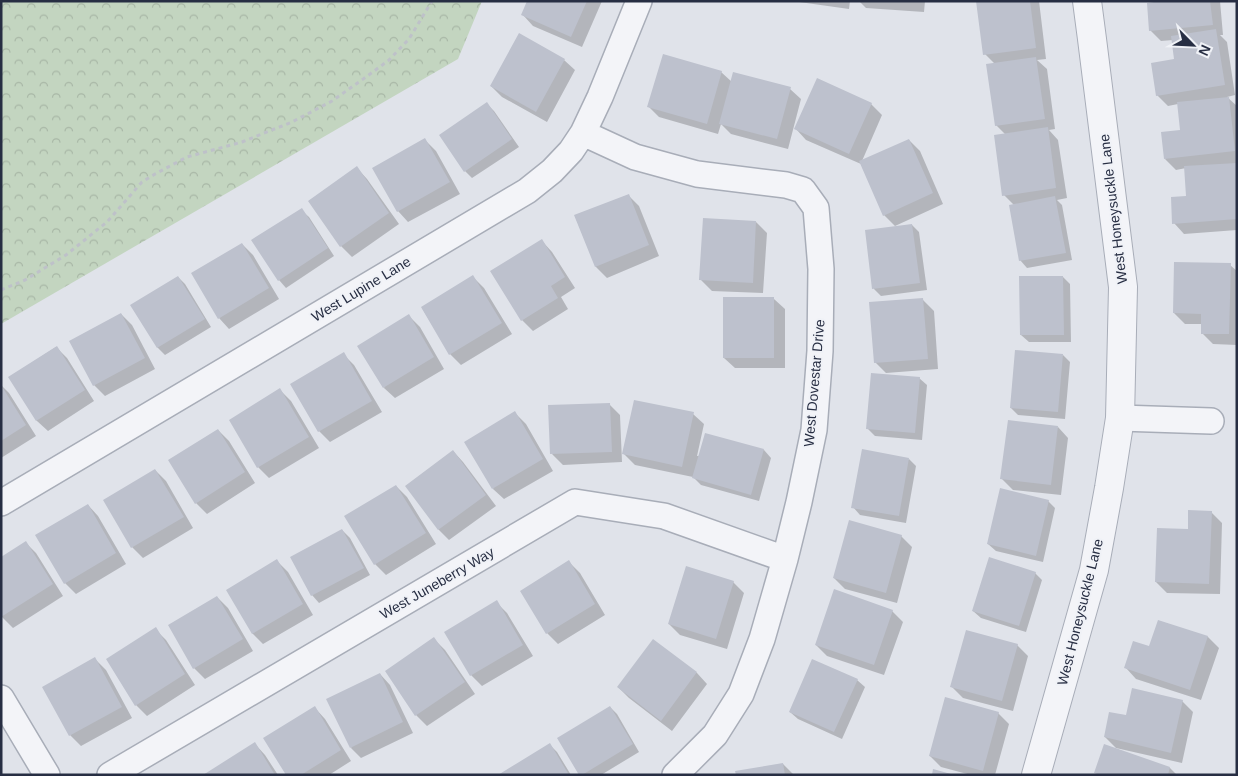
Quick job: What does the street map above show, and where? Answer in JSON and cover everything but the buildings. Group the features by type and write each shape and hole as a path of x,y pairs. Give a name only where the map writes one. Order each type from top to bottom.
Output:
{"street":[{"name":"West Lupine Lane","path":"1,503 527,191 552,171 571,151 584,133 639,1"},
{"name":"West Honeysuckle Lane","path":"1036,775 1094,570 1120,418 1123,287 1094,48 1086,1"},
{"name":"West Dovestar Drive","path":"584,133 636,157 697,174 786,185 803,190 816,208 821,269 820,351 814,430 785,559 762,639 741,694 715,735 675,775"},
{"path":"1120,418 1211,421"},
{"name":"West Juneberry Way","path":"110,775 575,502 664,516 785,559"},
{"path":"1,698 47,775"}],"path":[{"path":"1,290 25,280 66,255 107,222 142,182 155,174 187,157 242,142 292,122 332,100 366,77 396,53 409,39 432,1"}],"green space":[{"path":"1,1 482,1 458,59 1,324"}]}
